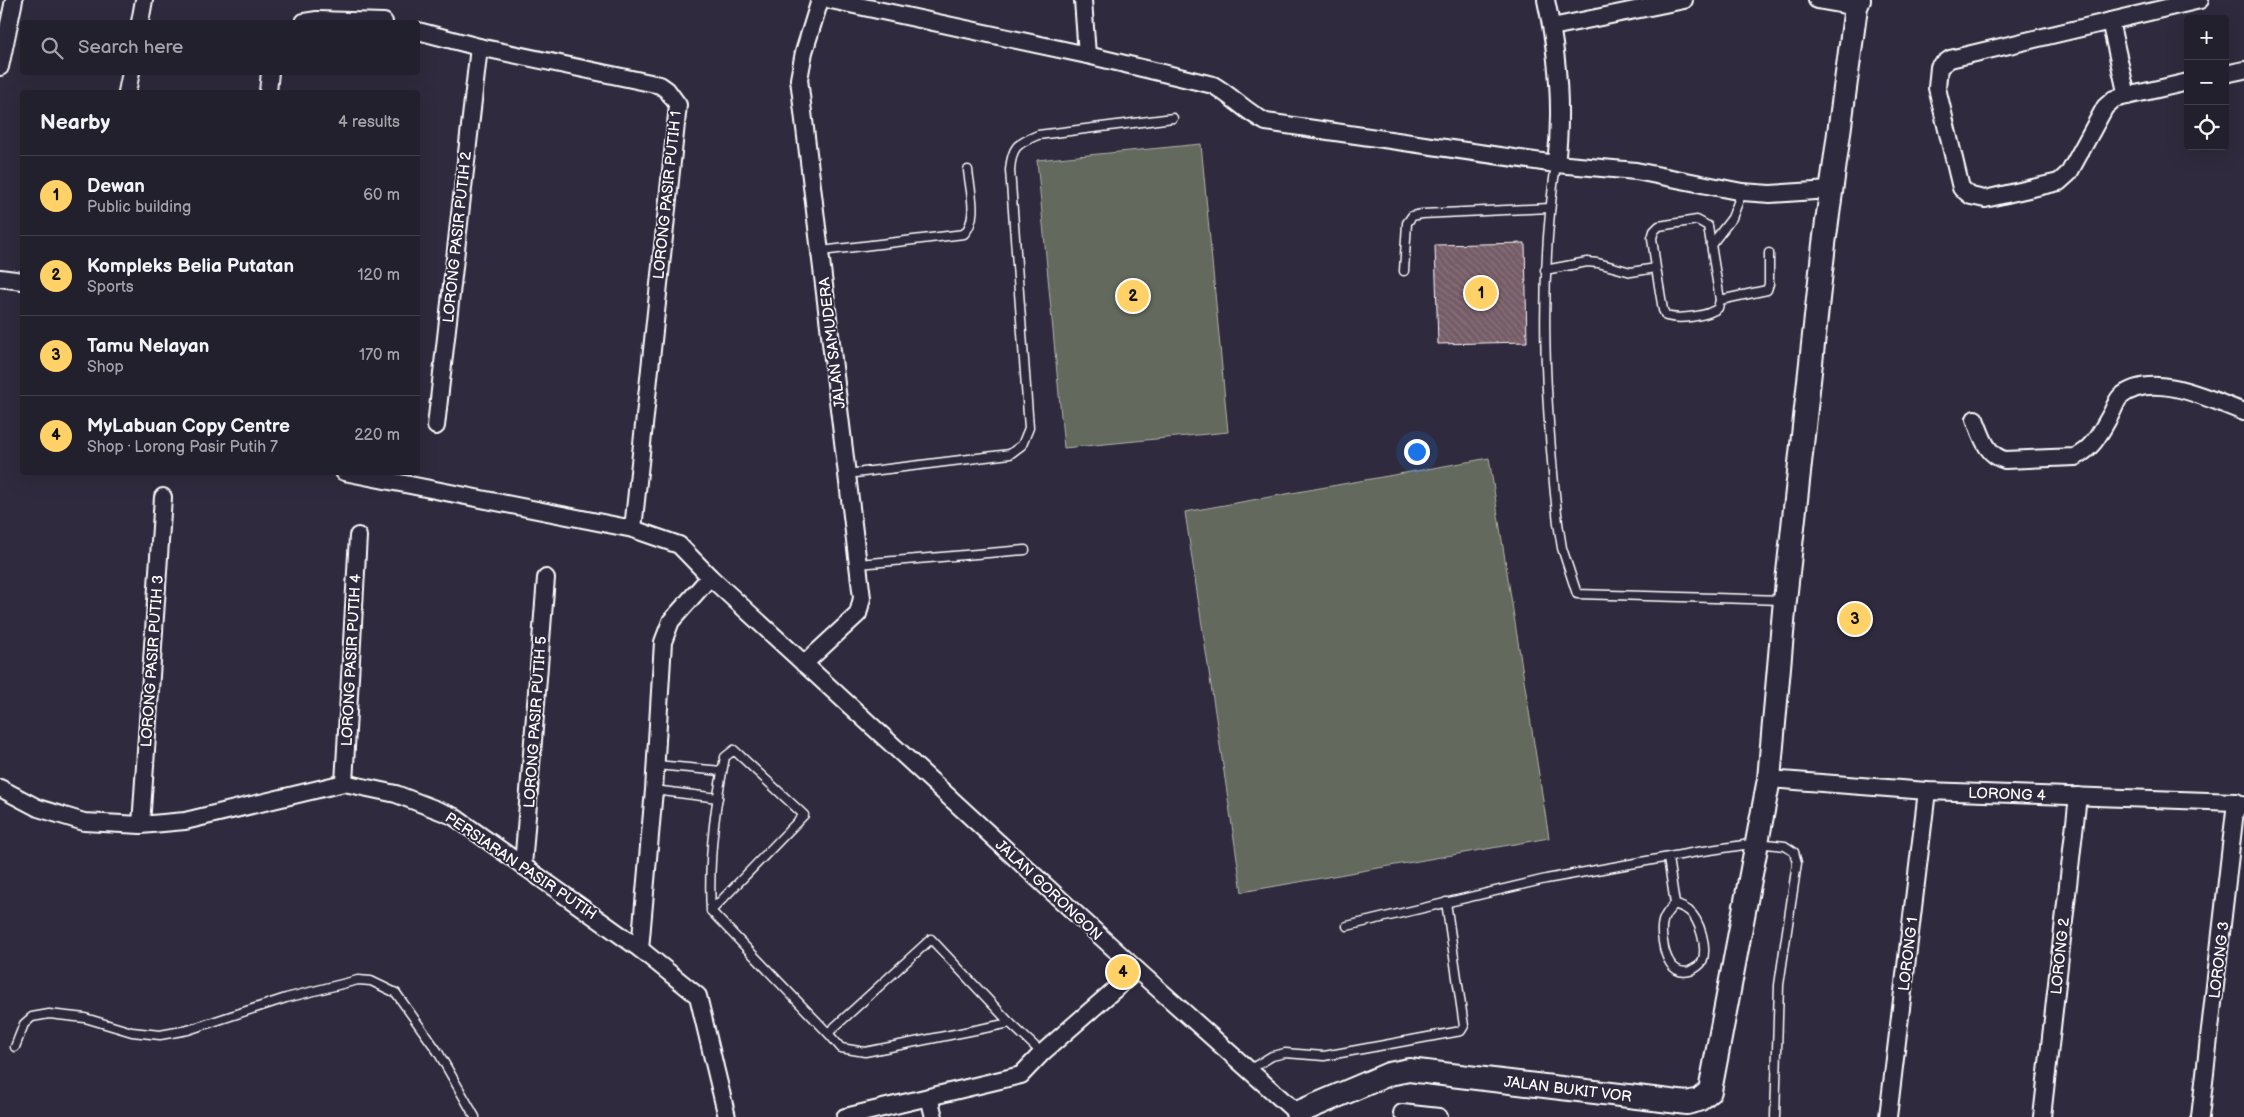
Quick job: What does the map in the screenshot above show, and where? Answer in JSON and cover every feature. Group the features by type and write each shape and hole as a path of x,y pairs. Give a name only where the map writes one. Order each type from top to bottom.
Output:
{"street":[{"path":"0,67 14,0"},
{"path":"140,20 144,0"},
{"name":"JALAN SAMUDERA","path":"804,664 858,614 862,598 799,79 804,52 820,0"},
{"path":"831,0 1087,55 1213,85 1225,92 1249,114 1266,122 1556,164 1636,171 1742,192 1770,194 1830,190"},
{"path":"1083,0 1087,55"},
{"path":"1546,0 1559,78 1561,125 1556,164"},
{"path":"1552,27 1684,0"},
{"path":"1817,0 1857,3"},
{"path":"2184,83 2114,99 2105,107 2069,173 2059,182 1985,199 1971,196 1961,188 1937,88 1940,67 1950,59 2200,0"},
{"name":"JALAN BUKIT VOR","path":"1298,1115 1389,1074 1409,1070 1687,1103 1699,1100 1710,1091 1769,779 1785,600 1830,190 1857,3"},
{"path":"2110,21 2127,96"},
{"name":"LORONG PASIR PUTIH 1","path":"420,32 479,47 660,85 667,90 678,105 633,529"},
{"name":"LORONG PASIR PUTIH 2","path":"436,426 479,47"},
{"path":"2229,73 2244,70"},
{"path":"127,90 130,75"},
{"path":"268,90 270,75"},
{"path":"0,278 20,281"},
{"path":"1975,418 1988,451 1995,458 2005,460 2076,457 2086,452 2094,444 2120,398 2141,388 2155,385 2178,388 2244,412"},
{"name":"JALAN GORONGON","path":"359,475 633,529 679,545 710,577 804,664 1298,1115"},
{"name":"LORONG PASIR PUTIH 3","path":"141,825 163,497"},
{"name":"LORONG PASIR PUTIH 4","path":"344,783 358,536"},
{"path":"640,949 656,765 663,642 671,621 710,577"},
{"name":"LORONG PASIR PUTIH 5","path":"524,866 546,578"},
{"name":"LORONG 4","path":"1769,779 1927,791 2240,804"},
{"name":"PERSIARAN PASIR PUTIH","path":"0,788 38,808 84,822 141,825 186,821 344,783 396,794 453,816 640,949 698,996 726,1117"},
{"name":"LORONG 1","path":"1888,1117 1927,791"},
{"name":"LORONG 2","path":"2042,1117 2078,796"},
{"name":"LORONG 3","path":"2200,1117 2240,804"},
{"path":"845,1117 1021,1075 1042,1053 1137,970"},
{"path":"930,1096 934,1117"},
{"path":"1402,1113 1440,1117"}],"lane":[{"path":"847,474 1010,454 1022,445 1029,428 1010,170 1012,152 1022,141 1038,135 1173,118"},
{"path":"1556,164 1545,270 1544,326 1556,509 1562,548 1578,594 1785,600"},
{"path":"821,251 964,234 972,226 968,170"},
{"path":"1711,245 1732,218 1742,192"},
{"path":"1404,271 1407,223 1412,216 1550,208"},
{"path":"1697,220 1703,222 1708,226 1720,300 1718,308 1713,312 1674,318 1666,316 1663,310 1656,268 1652,238 1654,231 1659,226 1697,220"},
{"path":"1720,300 1767,290 1769,284 1769,253"},
{"path":"1545,270 1587,262 1631,272 1656,268"},
{"path":"858,564 1025,550"},
{"path":"711,911 804,815 734,750 725,757 718,798 710,887 711,911 841,1048 865,1052 1010,1023"},
{"path":"656,765 722,771"},
{"path":"654,790 718,798"},
{"path":"1347,926 1546,879 1757,843 1786,846 1794,852 1796,863 1779,985 1775,1117"},
{"path":"1668,858 1675,904"},
{"path":"1248,1070 1272,1056 1285,1053 1324,1056 1461,1031 1464,1026 1446,902"},
{"path":"1675,904 1688,910 1696,918 1704,949 1702,962 1695,969 1685,972 1674,969 1667,958 1663,944 1661,926 1664,914 1675,904"},
{"path":"828,1034 931,939 1010,1023 1042,1053"},
{"path":"15,1047 24,1024 32,1018 49,1014 85,1018 132,1032 160,1035 188,1030 286,998 358,980 371,981 396,993 438,1052 475,1117"}],"green space":[{"path":"1201,144 1228,432 1064,448 1037,160"},
{"path":"1489,458 1549,838 1242,892 1185,512"}],"building":[{"path":"1525,243 1527,342 1438,344 1435,245"}],"place":[{"name":"Dewan","path":"1481,293"},
{"name":"Kompleks Belia Putatan","path":"1133,296"},
{"name":"Tamu Nelayan","path":"1855,619"},
{"name":"MyLabuan Copy Centre","path":"1123,972"}]}
